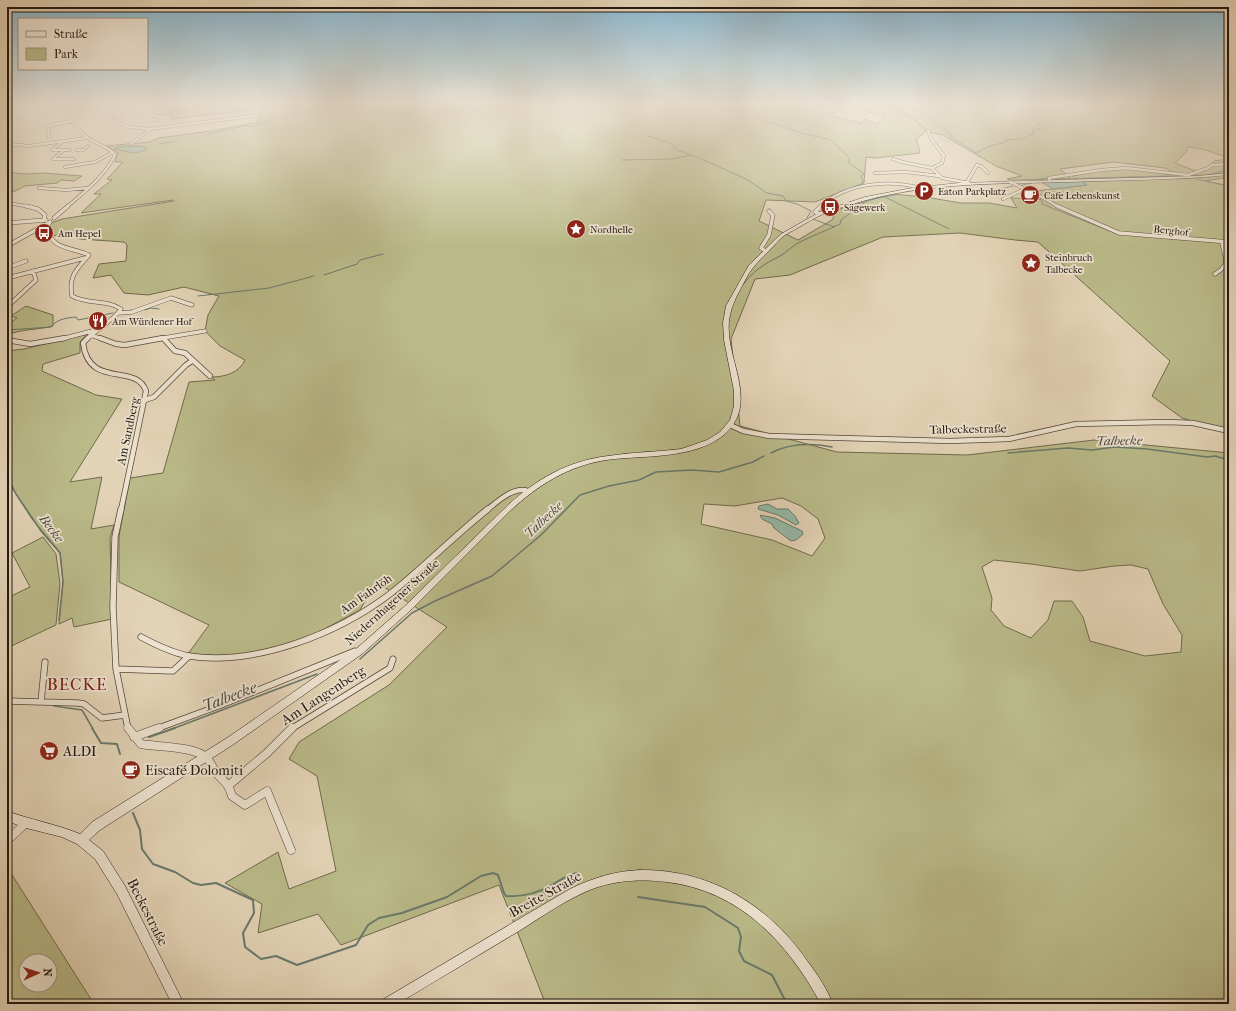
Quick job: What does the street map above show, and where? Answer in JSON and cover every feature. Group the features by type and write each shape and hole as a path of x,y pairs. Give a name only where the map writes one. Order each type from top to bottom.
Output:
{"main road":[{"path":"730,425 736,416 739,398 726,335 727,313 735,291 745,273 764,250 788,231 820,214 871,196 920,188 968,183 1197,177 1229,174"},
{"name":"Niedernhagener Straße","path":"81,840 96,826 207,758 281,708 365,646 424,592 505,511 528,491 560,471 580,464 607,458 674,453 697,447 711,440 730,425"},
{"path":"7,816 26,823"},
{"name":"Beckestraße","path":"26,823 62,832 81,840 99,856 120,890 178,1004"},
{"name":"Breite Straße","path":"386,1004 560,900 596,883 624,876 647,875 674,877 700,883 727,894 752,910 774,928 793,949 818,984 827,1004"}],"street":[{"path":"62,151 53,159 74,159"},
{"path":"932,168 940,165 944,160 944,154 942,151"},
{"path":"7,246 54,218 87,188 114,159 115,155 114,152 96,162 65,167"},
{"path":"893,159 899,162 919,164 932,168 939,176"},
{"path":"1212,165 1213,161"},
{"path":"1050,181 1049,178 1100,170 1126,168 1188,175 1208,168 1212,165 1229,164"},
{"path":"874,173 906,172 939,176 946,179 968,183 970,176 974,173 977,165 981,166 988,173"},
{"name":"Berghof","path":"1010,182 1060,208 1119,233 1222,243 1229,242"},
{"path":"820,214 815,212 832,198 861,187 874,184 904,184 913,185 920,188"},
{"path":"39,188 66,190 87,188"},
{"path":"1003,199 1025,189"},
{"path":"7,203 36,208 43,211 47,221 46,228 48,238 54,243 63,247 89,255 88,258"},
{"path":"764,250 761,248 770,237 772,229 773,215 769,211"},
{"path":"7,223 47,221"},
{"path":"1215,274 1221,271 1226,262 1222,243"},
{"path":"7,278 33,271 59,267 88,258"},
{"path":"88,258 73,275 70,286 72,296 79,301 115,304 121,309 120,313 132,312 171,298 192,305"},
{"path":"7,268 26,261"},
{"path":"7,307 36,280 33,271"},
{"name":"Am Sandberg","path":"116,669 113,607 115,538 146,391 144,385 134,379 101,371 89,363 83,352 82,343 96,330 120,313"},
{"path":"7,340 24,345 31,345 96,330"},
{"path":"90,335 116,344 125,345 205,331"},
{"path":"164,339 175,351 185,353 210,376"},
{"path":"145,400 154,397 186,365 192,361"},
{"name":"Talbeckestraße","path":"730,425 752,433 769,436 950,441 1008,439 1076,424 1193,423 1229,432"},
{"name":"Am Fahrlöh","path":"141,637 164,649 189,656 223,657 262,651 301,642 342,624 380,601 478,517 504,498 520,490 528,491"},
{"path":"134,737 236,700 365,646"},
{"path":"189,656 173,671 156,671 138,668 116,669 128,730 141,744 149,746 182,748 199,753 207,758 216,772 229,785 232,796 245,805 267,791 291,850"},
{"name":"Am Langenberg","path":"229,785 267,754 292,728 390,668 393,659"},
{"path":"41,702 45,662"},
{"path":"7,701 84,704 102,718 125,715"},
{"path":"7,836 11,838 26,823"}],"green space":[{"path":"115,151 920,151 920,153 876,158 866,157 864,183 815,202 766,200 759,221 798,240 832,220 837,210 891,194 925,197 961,203 989,203 1017,208 1011,198 1041,199 1034,194 1036,191 1087,185 1082,181 1185,178 1229,175 1224,178 1205,181 1229,186 1229,433 1182,418 1152,396 1170,361 1038,242 960,233 883,237 790,275 755,279 731,339 740,426 837,452 967,455 1094,440 1229,453 1229,1004 549,1004 544,1000 499,885 341,945 318,914 258,933 262,904 225,883 278,852 289,889 336,871 317,776 289,759 299,742 389,685 447,627 376,582 360,610 302,641 246,654 223,656 188,654 209,625 119,582 119,536 130,478 163,473 189,382 215,380 211,377 226,375 235,371 245,360 220,346 205,331 208,315 219,296 184,287 148,295 124,293 111,275 93,278 99,264 126,261 127,245 124,242 80,239 65,235 50,236 48,228 51,223 62,219 174,201 81,213 101,194 94,194 112,180 107,179 123,162 115,162 118,153","holes":["782,498 801,506 818,519 825,538 812,556 772,540 701,524 704,504 735,506","994,560 1080,571 1131,565 1148,569 1163,604 1182,635 1181,652 1145,656 1090,641 1083,617 1072,601 1054,601 1048,620 1031,638 1004,626 991,610 992,598 982,567"]},
{"path":"971,151 1187,151 1175,163 1198,172 1192,174 1177,174 1165,168 1114,162 1060,169 1072,179 1011,180 1007,179 1022,176 996,166"},
{"path":"1209,151 1229,151 1229,158"},
{"path":"1229,159 1229,173 1189,176 1209,169 1214,161"},
{"path":"1132,168 1184,176 1076,179 1072,176 1102,170"},
{"path":"7,172 82,176 74,181 61,180 57,183 25,186 13,192 7,189"},
{"path":"26,306 53,315 53,326 7,335 7,325 17,318 11,316"},
{"path":"87,334 80,342 80,353 43,364 42,371 96,395 122,399 70,482 102,477 91,529 114,525 110,538 112,619 74,627 72,618 59,624 63,582 60,552 32,519 7,480 7,351 24,349"},
{"path":"43,537 56,554 60,584 56,625 7,648 7,598 30,587 12,553"},
{"path":"7,867 94,1004 7,1004"}],"shaded area":[{"path":"125,151 142,151 134,153"},
{"path":"1081,181 1087,185 1053,189 1041,182"},
{"path":"768,504 777,509 788,509 799,523 796,525 778,515 758,509 759,506"},
{"path":"760,515 775,518 802,531 803,534 796,540 791,541 774,528 772,524 762,519"}],"waterway":[{"path":"680,151 746,179 767,193 783,196 786,201 797,204 811,211 807,218"},
{"path":"843,151 848,156"},
{"path":"973,151 976,153 980,151"},
{"path":"622,160 673,159 691,155"},
{"path":"849,158 848,162 864,174 861,176 863,181 862,185"},
{"path":"1211,174 1229,169"},
{"path":"1052,179 1167,176"},
{"path":"1176,179 1211,177"},
{"path":"1031,180 1047,178"},
{"path":"1196,179 1229,186"},
{"path":"1018,186 1032,183"},
{"path":"1001,189 1013,186"},
{"path":"839,192 853,188"},
{"path":"859,207 868,200 895,195"},
{"path":"885,197 949,229"},
{"path":"1037,197 1042,201 1042,204 1115,233"},
{"path":"853,204 859,207"},
{"path":"834,227 840,224 841,220 859,207"},
{"path":"813,219 834,227"},
{"path":"742,286 750,276 764,265 782,255 798,243 834,227"},
{"path":"324,275 357,264 360,260 383,254"},
{"path":"198,296 269,288 314,276"},
{"path":"145,310 151,308 159,309"},
{"path":"7,330 51,327 56,322 65,318 76,317 78,320 113,313"},
{"name":"Talbecke","path":"771,453 786,447 801,445 832,447"},
{"name":"Talbecke","path":"1008,453 1068,448 1092,450 1115,447 1147,449 1207,457 1215,456 1229,460"},
{"name":"Talbecke","path":"360,659 412,613 435,601 492,576 541,535 580,495 609,486 639,480 656,472 692,470 719,472 753,462 764,456"},
{"name":"Becke","path":"7,476 16,494 41,531 60,553 63,582 59,620"},
{"name":"Talbecke","path":"172,729 317,674"},
{"name":"Becke","path":"54,706 82,710 93,729"},
{"name":"Becke","path":"92,728 101,743 117,744 120,754"},
{"name":"Talbecke","path":"149,737 175,728"},
{"path":"133,813 140,830 142,849 153,864 175,872 193,883 201,885 216,883 253,900 254,913 243,933 245,947 261,959 276,956 297,965 356,945 368,925 379,918 402,913 447,897 481,876 493,873 498,875 504,893 506,896 512,896 536,892 547,888 567,876 577,873"},
{"path":"638,897 705,907 738,928 741,937 739,951 744,961 772,975 787,1004"}],"place":[{"name":"Eaton Parkplatz","path":"924,191"},
{"name":"Cafe Lebenskunst","path":"1030,195"},
{"name":"Sägewerk","path":"830,207"},
{"name":"Nordhelle","path":"576,229"},
{"name":"Am Hepel","path":"44,233"},
{"name":"Steinbruch Talbecke","path":"1031,263"},
{"name":"Am Würdener Hof","path":"98,321"},
{"name":"ALDI","path":"49,751"},
{"name":"Eiscafé Dolomiti","path":"131,770"}],"district":[{"name":"BECKE","path":"77,684"}]}
